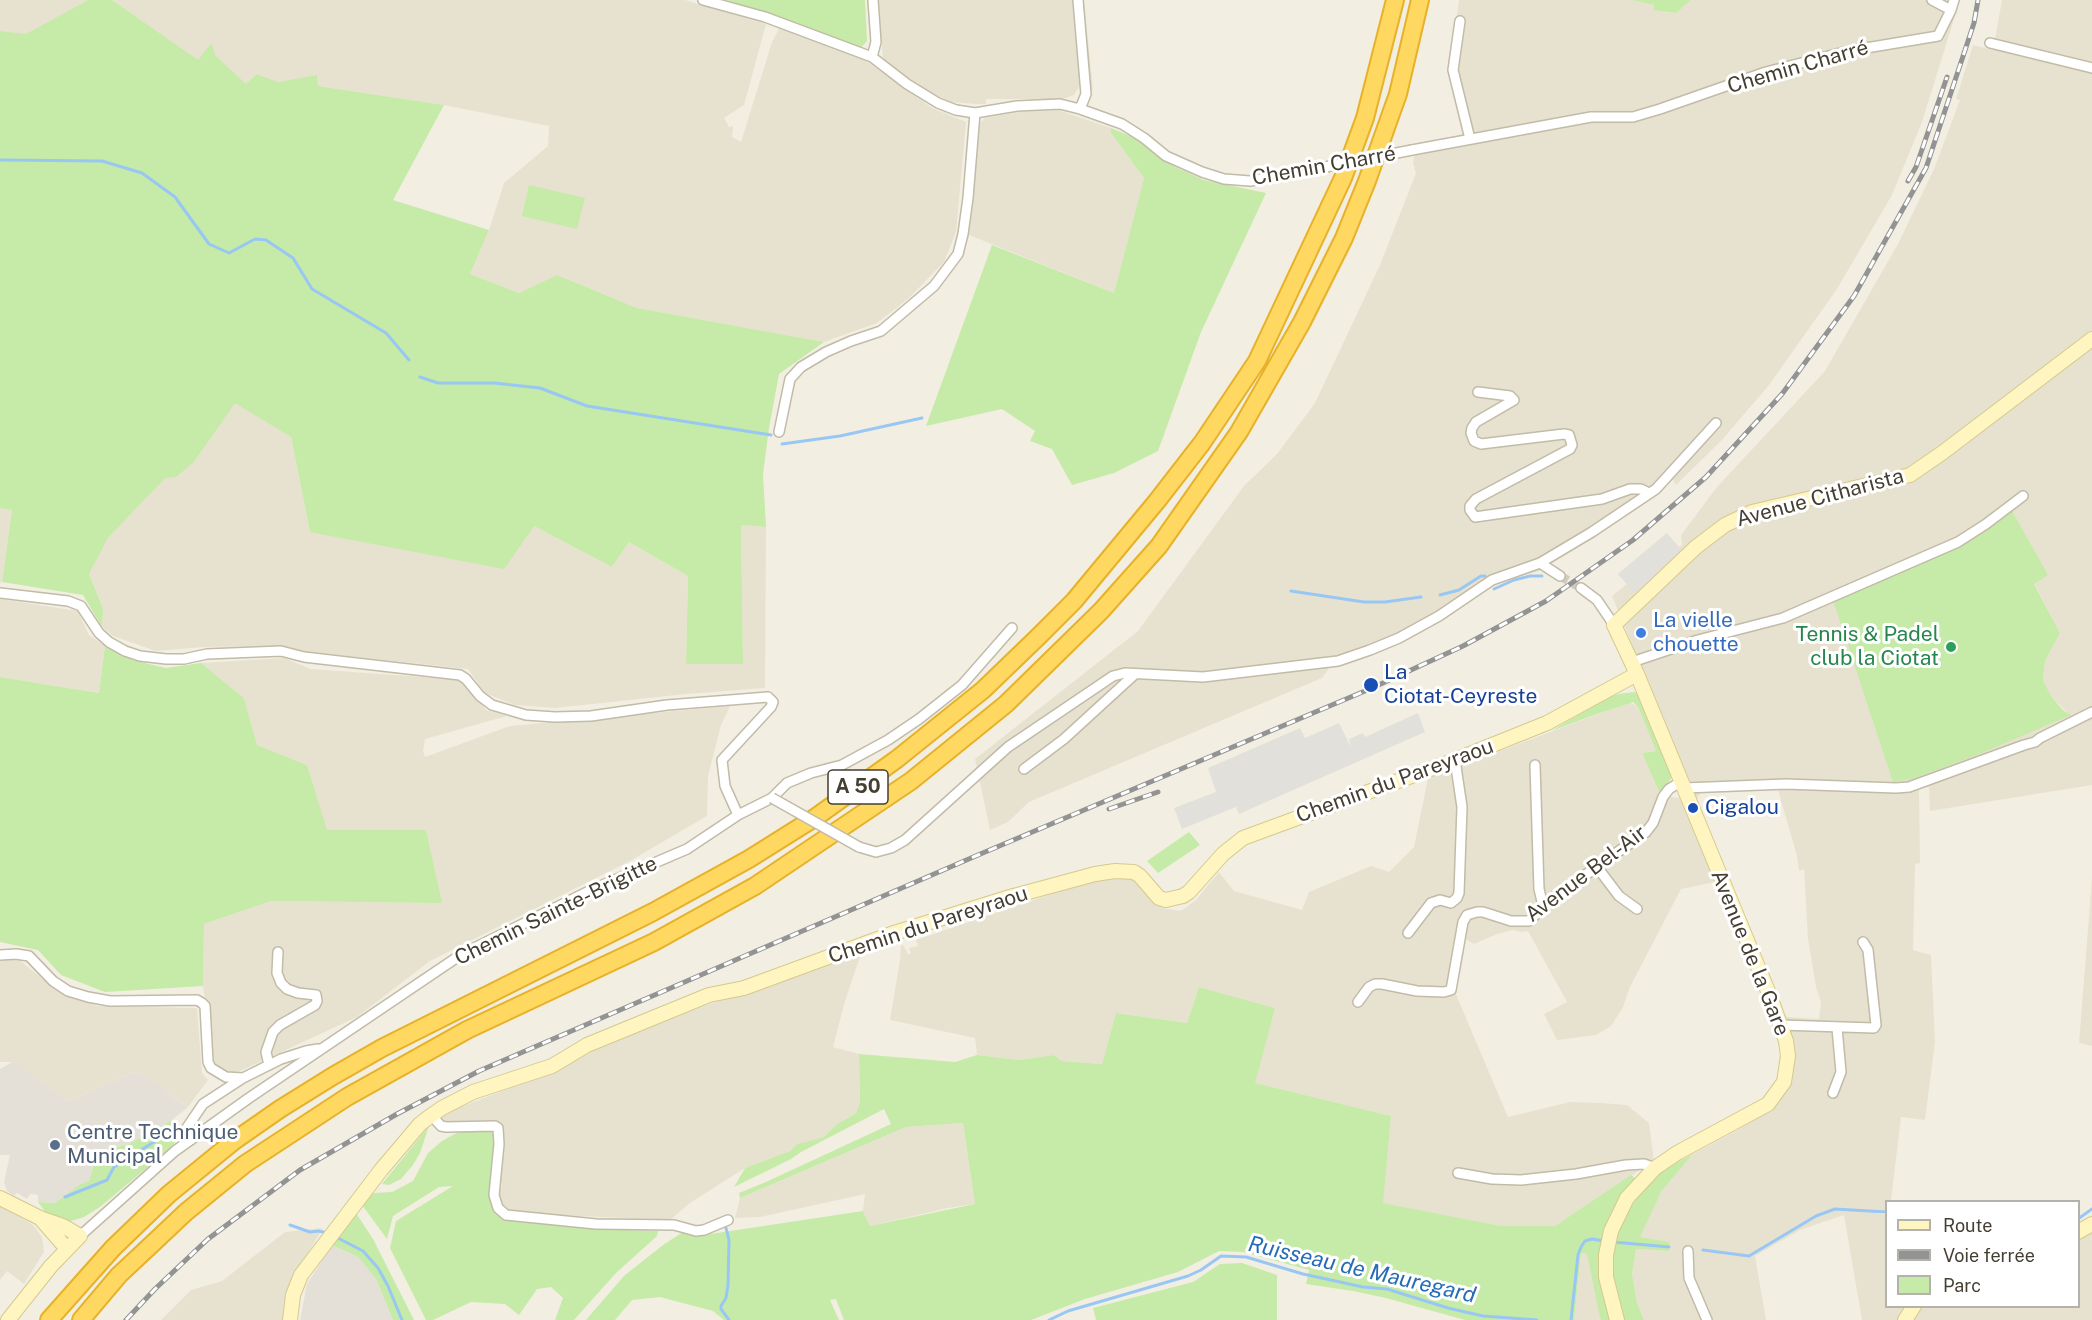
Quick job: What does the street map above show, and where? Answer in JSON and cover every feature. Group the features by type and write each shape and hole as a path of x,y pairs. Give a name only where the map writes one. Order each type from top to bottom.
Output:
{"highway":[{"name":"A 50","path":"48,1320 113,1248 169,1194 234,1141 280,1109 382,1048 653,912 749,859 816,817 897,759 983,690 1039,636 1081,593 1150,510 1202,443 1257,361 1343,178 1368,108 1395,0"},
{"name":"A 50","path":"81,1320 119,1275 186,1212 245,1164 347,1097 448,1041 654,942 754,886 911,781 1006,704 1101,612 1159,546 1239,432 1302,322 1344,238 1370,172 1398,94 1420,0"}],"street":[{"name":"Chemin Charré","path":"704,0 765,17 872,57 907,84 938,103 975,113 1038,105 1060,105 1080,109 1122,124 1167,156 1202,172 1224,179 1250,181 1591,117 1633,117 1660,110 1766,72 1848,51 1938,36 1952,5"},
{"path":"872,57 876,42 873,0"},
{"path":"1077,0 1086,94 1080,109"},
{"path":"1932,0 1952,5"},
{"path":"1460,21 1453,70 1470,139"},
{"path":"1990,43 2092,68"},
{"path":"779,432 790,379 801,367 826,352 881,332 934,286 958,254 967,206 975,113"},
{"name":"Avenue Citharista","path":"1614,625 1696,547 1725,525 1752,512 1910,475 2092,339"},
{"path":"1478,392 1510,396 1514,400 1476,422 1471,433 1474,441 1481,444 1564,434 1569,435 1572,445 1570,449 1476,499 1470,506 1475,518 1602,499 1630,489 1641,489 1649,493"},
{"path":"772,798 860,846 876,852 891,848 905,840 1008,747 1113,676 1135,674 1203,677 1338,661 1399,638 1439,616 1492,580 1540,563 1592,532 1649,493 1716,423"},
{"path":"1635,668 1698,640 1783,618 1958,542 2023,496"},
{"path":"1540,563 1560,576"},
{"path":"1581,588 1598,600 1614,625"},
{"path":"0,593 68,602 81,606 99,633 109,642 140,656 183,659 207,654 281,651 304,657 460,675 492,705 526,715 591,716 667,705 768,697 773,702 771,707 722,760 725,786 738,815"},
{"name":"Avenue de la Gare","path":"1614,625 1635,668 1683,784 1780,1025 1786,1041 1788,1056 1784,1082 1768,1104 1677,1153 1655,1168 1626,1198 1611,1231 1606,1255 1606,1277 1617,1320"},
{"name":"Chemin Sainte-Brigitte","path":"8,1320 67,1249 175,1151 321,1049 462,954 589,891 687,849 738,815 772,798 787,783 811,773 842,765 888,740 920,719 962,685 1012,628"},
{"name":"Chemin du Pareyraou","path":"290,1320 292,1295 301,1275 381,1170 420,1124 431,1115 474,1092 552,1066 587,1045 709,994 744,987 891,934 1010,897 1114,871 1134,872 1159,898 1166,900 1183,897 1223,854 1243,838 1455,760 1547,723 1635,668"},
{"path":"1024,769 1064,739 1135,674"},
{"path":"1683,784 1909,787 2035,742 2092,712"},
{"path":"1408,933 1431,903 1440,900 1452,903 1460,893 1462,807 1455,760"},
{"path":"1535,765 1539,889 1543,906"},
{"name":"Avenue Bel-Air","path":"1358,1002 1369,987 1375,984 1418,991 1448,991 1453,987 1463,922 1467,915 1484,912 1511,921 1524,923 1532,920 1543,906 1646,832 1653,823 1663,797 1669,789 1683,784"},
{"path":"1597,867 1618,896 1637,909"},
{"path":"1780,1025 1871,1029 1876,1025 1869,950 1863,942"},
{"path":"269,1065 266,1052 273,1032 280,1025 315,1005 317,1001 316,995 298,993 287,989 281,983 277,973 278,952"},
{"path":"0,955 28,956 53,981 68,991 88,997 110,1001 197,1000 206,1006 208,1062 211,1068 226,1077 243,1078"},
{"path":"1833,1093 1841,1072 1837,1028"},
{"path":"191,1140 186,1128 204,1104 243,1078 269,1065 306,1051 321,1049"},
{"path":"431,1115 441,1126 446,1127 495,1126 498,1128 499,1144 494,1195 498,1208 506,1215 596,1224 674,1225 696,1232 728,1220"},
{"path":"1458,1173 1492,1179 1521,1180 1576,1174 1626,1165 1644,1164 1655,1168"},
{"path":"0,1198 80,1236"},
{"path":"40,1218 67,1249"},
{"path":"1688,1251 1689,1278 1707,1320"}],"shaded area":[{"path":"0,0 88,0 26,35 0,31"},
{"path":"112,0 685,0 766,24 744,105 724,118 729,127 733,126 732,137 741,142 772,42 780,27 862,58 932,108 966,122 956,232 944,262 909,298 877,323 824,342 637,308 557,275 519,293 470,274 489,230 504,183 548,146 549,126 444,105 318,86 317,76 278,82 257,74 246,85 216,56 210,44 198,61"},
{"path":"878,0 1084,0 1093,90 1080,85 1074,95 1062,99 986,99 986,104 951,102 925,90 883,60"},
{"path":"1459,0 1632,0 1654,5 1653,10 1675,13 1691,0 1960,0 1922,122 1892,195 1837,289 1769,385 1722,440 1676,485 1672,478 1539,571 1494,583 1415,636 1385,649 1330,667 1322,678 1029,802 1008,822 990,830 975,759 1138,631 1244,486 1277,454 1315,403 1380,265 1416,173 1413,163 1416,145 1464,134 1450,67"},
{"path":"2002,0 2092,0 2092,785 1930,811 1929,786 1919,789 1920,863 1915,864 1913,950 1931,955 1935,1042 1925,1120 1901,1117 1891,1200 1885,1200 1885,1213 1876,1213 1885,1215 1885,1308 2080,1308 2080,1224 2092,1216 2092,1320 1862,1320 1844,1215 1800,1230 1755,1256 1766,1320 1644,1320 1637,1303 1632,1274 1636,1249 1669,1251 1670,1242 1639,1237 1661,1192 1693,1154 1736,1131 1778,1104 1789,1087 1795,1056 1792,1035 1783,1013 1787,1017 1819,1019 1821,1002 1816,987 1808,939 1804,869 1799,871 1797,856 1778,790 1742,789 1701,792 1696,800 1612,596 1627,584 1618,574 1667,533 1679,547 1682,545 1681,535 1717,487 1825,371 1898,244 1934,169 1960,100 1956,99 1973,45 1993,50","holes":["1967,543 2048,574 2034,583 2060,633 2045,661 2043,680 2051,696 2070,715 1833,600"]},
{"path":"1058,110 1111,128 1111,133 1144,178 1114,293 969,235 977,126 985,118 1020,112"},
{"path":"235,402 291,437 310,532 534,526 612,567 629,542 688,576 686,664 743,664 741,525 766,527 765,688 555,708 515,705 485,693 468,669 301,651 284,646 204,647 156,651 113,636 102,627 103,607 89,574 91,548 107,539 165,477 194,462"},
{"path":"0,508 12,509 2,582 0,583"},
{"path":"1667,533 1683,553 1634,593 1618,574"},
{"path":"0,599 78,611 89,635 105,646 99,693 0,677"},
{"path":"284,658 311,669 464,680 486,710 507,716 425,739 423,751 425,757 510,726 730,706 721,725 708,776 707,816 630,861 430,961 357,1017 236,1073 214,1067 203,986 204,924 271,901 441,903 426,830 326,830 307,765 257,745 244,698 201,663"},
{"path":"1630,702 1638,707 1656,751 1642,753 1661,796 1682,798 1715,882 1681,889 1630,987 1623,1007 1611,1026 1596,1035 1557,1040 1544,1014 1567,1002 1528,931 1513,930 1474,944 1465,939 1455,992 1508,1117 1570,1102 1601,1103 1627,1105 1649,1123 1654,1161 1555,1226 1501,1226 1382,1203 1391,1116 1254,1083 1275,1008 1199,987 1187,1023 1116,1013 1102,1064 1062,1061 1054,1055 1019,1060 977,1055 975,1038 890,1020 903,945 908,954 911,954 909,948 918,946 916,940 1110,874 1135,879 1162,908 1181,911 1196,900 1219,872 1234,891 1302,910 1309,892 1371,866 1389,872 1414,847 1428,778"},
{"path":"1418,713 1425,732 1239,814 1236,807 1182,829 1174,808 1216,792 1208,768 1300,728 1305,738 1339,723 1351,747 1349,739 1363,733 1365,737"},
{"path":"2092,878 2092,1046 2079,1043"},
{"path":"854,954 861,954 833,1047 859,1054 860,1102 856,1113 837,1124 824,1137 797,1144 790,1151 745,1168 690,1203 670,1220 511,1213 500,1206 498,1191 502,1184 498,1181 500,1125 497,1120 443,1123 439,1119 442,1114 544,1075 595,1047 731,996"},
{"path":"0,960 19,960 53,987 97,1006 197,1008 202,1073 208,1080 188,1107 168,1094 161,1084 135,1072 68,1101 14,1062 0,1062"},
{"path":"14,1061 68,1101 135,1072 162,1084 168,1094 188,1107 172,1120 129,1144 105,1150 95,1160 89,1181 80,1184 55,1203 38,1202 38,1195 30,1194 27,1199 17,1193 14,1196 7,1191 4,1182 10,1155 0,1155 0,1069"},
{"path":"963,1123 975,1204 870,1226 863,1211 865,1194 760,1217 735,1218 740,1198 906,1127"},
{"path":"0,1206 32,1224 42,1237 44,1252 24,1284 7,1271 0,1280"},
{"path":"323,1228 299,1268 284,1302 283,1320 161,1320 191,1290 222,1281 285,1232"},
{"path":"332,1245 358,1257 376,1279 393,1320 300,1320 307,1284"},
{"path":"1581,1253 1587,1254 1601,1320 1574,1320"}],"green space":[{"path":"88,0 112,0 198,60 211,43 216,56 246,84 257,74 278,82 317,75 318,86 444,105 393,200 489,230 470,274 519,293 557,275 637,308 824,342 779,374 763,474 766,527 741,525 743,664 686,664 688,576 629,542 612,567 534,526 504,569 310,532 291,437 235,403 194,462 176,477 165,478 107,539 89,574 103,608 102,627 83,595 2,582 12,510 0,508 0,31 26,34"},
{"path":"727,0 865,0 867,41 860,49"},
{"path":"1632,0 1691,0 1676,13 1653,10 1654,5"},
{"path":"1111,128 1135,138 1175,167 1204,180 1266,193 1201,332 1158,451 1114,473 1072,485 1052,449 1030,441 1035,431 1002,409 926,426 992,245 1114,293 1144,178 1111,133"},
{"path":"529,185 585,198 577,229 522,216"},
{"name":"Tennis & Padel club la Ciotat","path":"2011,509 2048,575 2034,584 2060,633 2045,661 2043,680 2051,696 2063,710 2071,715 1982,753 1912,779 1893,782 1833,600 1954,548"},
{"path":"105,646 132,660 166,668 201,663 244,698 257,745 307,765 327,830 426,830 442,903 271,901 204,924 203,986 105,992 61,975 38,950 0,942 0,677 99,693"},
{"path":"1634,692 1642,696 1672,767 1671,778 1661,796 1642,753 1656,751 1638,707 1633,702 1551,731 1609,697"},
{"path":"1189,832 1200,845 1158,873 1147,861"},
{"path":"1199,987 1275,1008 1255,1083 1391,1116 1383,1203 1501,1226 1555,1226 1631,1175 1636,1179 1605,1234 1613,1320 1601,1320 1600,1318 1587,1254 1581,1253 1574,1320 1465,1320 1386,1298 1306,1284 1309,1270 1243,1252 1219,1251 1178,1272 1085,1299 1031,1320 844,1320 836,1299 830,1300 839,1320 724,1320 713,1311 660,1297 632,1300 615,1320 586,1320 624,1276 683,1232 697,1236 863,1211 870,1226 975,1204 963,1123 906,1127 740,1198 739,1193 891,1124 884,1109 734,1187 745,1168 790,1151 797,1144 824,1137 837,1124 856,1113 860,1102 859,1054 955,1062 977,1055 1019,1060 1054,1055 1062,1061 1102,1064 1116,1013 1187,1023"},
{"path":"172,1120 182,1135 168,1150 100,1207 84,1217 71,1221 57,1219 46,1213 38,1202 55,1203 80,1184 89,1181 95,1160 105,1150 129,1144"},
{"path":"429,1126 420,1153 413,1165 401,1179 389,1185 382,1184"},
{"path":"493,1129 497,1133 491,1198 503,1216 597,1229 658,1231 657,1236 616,1273 574,1320 555,1320 563,1298 551,1287 537,1289 519,1315 505,1304 471,1302 433,1320 426,1320 390,1248 396,1221 453,1186 439,1187 393,1216 387,1239 362,1205 373,1193 392,1192 413,1181 428,1153 442,1141 460,1131"},
{"path":"1693,1154 1661,1192 1640,1237 1670,1242 1669,1251 1636,1249 1632,1274 1637,1303 1644,1320 1623,1320 1611,1266 1616,1239 1625,1216 1660,1171"},
{"path":"356,1213 373,1239 414,1320 393,1320 376,1279 358,1257 332,1245"},
{"path":"1242,1263 1277,1275 1277,1320 1096,1320 1093,1308 1193,1282 1220,1264"}],"waterway":[{"path":"0,160 102,161 142,173 175,197 209,244 229,253 255,239 266,240 293,258 312,289 386,333 409,360"},
{"path":"420,377 438,383 494,383 540,388 587,406 771,435"},
{"path":"782,444 840,436 922,418"},
{"path":"1440,595 1459,590 1481,576 1485,576"},
{"path":"1494,589 1514,580 1542,576"},
{"path":"1291,591 1364,602 1385,602 1421,597"},
{"path":"65,1197 107,1180 114,1167 165,1135"},
{"name":"Ruisseau de Mauregard","path":"1703,1250 1749,1256 1816,1216 1835,1209 1885,1212"},
{"name":"Ruisseau de Mauregard","path":"2080,1218 2092,1209"},
{"path":"290,1225 310,1232 329,1233"},
{"path":"726,1228 729,1240 728,1285 721,1309 729,1320"},
{"path":"334,1236 363,1251 378,1268 402,1320"},
{"name":"Ruisseau de Mauregard","path":"1571,1320 1578,1255 1581,1247 1585,1241 1592,1239 1604,1241"},
{"name":"Ruisseau de Mauregard","path":"1613,1242 1669,1247"},
{"name":"Ruisseau de Mauregard","path":"1049,1320 1068,1311 1188,1276 1221,1256 1246,1257 1303,1274 1363,1287 1387,1289 1483,1316 1537,1320"}],"tunnel":[{"path":"1560,576 1581,588"}],"railway":[{"path":"126,1320 208,1239 300,1170 397,1114 479,1071 978,855 1372,688 1463,646 1546,601 1633,540 1706,477 1782,394 1854,296 1926,168 1974,23 1978,0"},
{"path":"1908,181 1916,167 1947,77"},
{"path":"1109,809 1158,792"}],"place":[{"name":"La vielle chouette","path":"1641,633"},
{"name":"Tennis & Padel club la Ciotat","path":"1951,647"},
{"name":"La Ciotat-Ceyreste","path":"1371,685"},
{"name":"Cigalou","path":"1693,808"},
{"name":"Centre Technique Municipal","path":"55,1145"}]}
